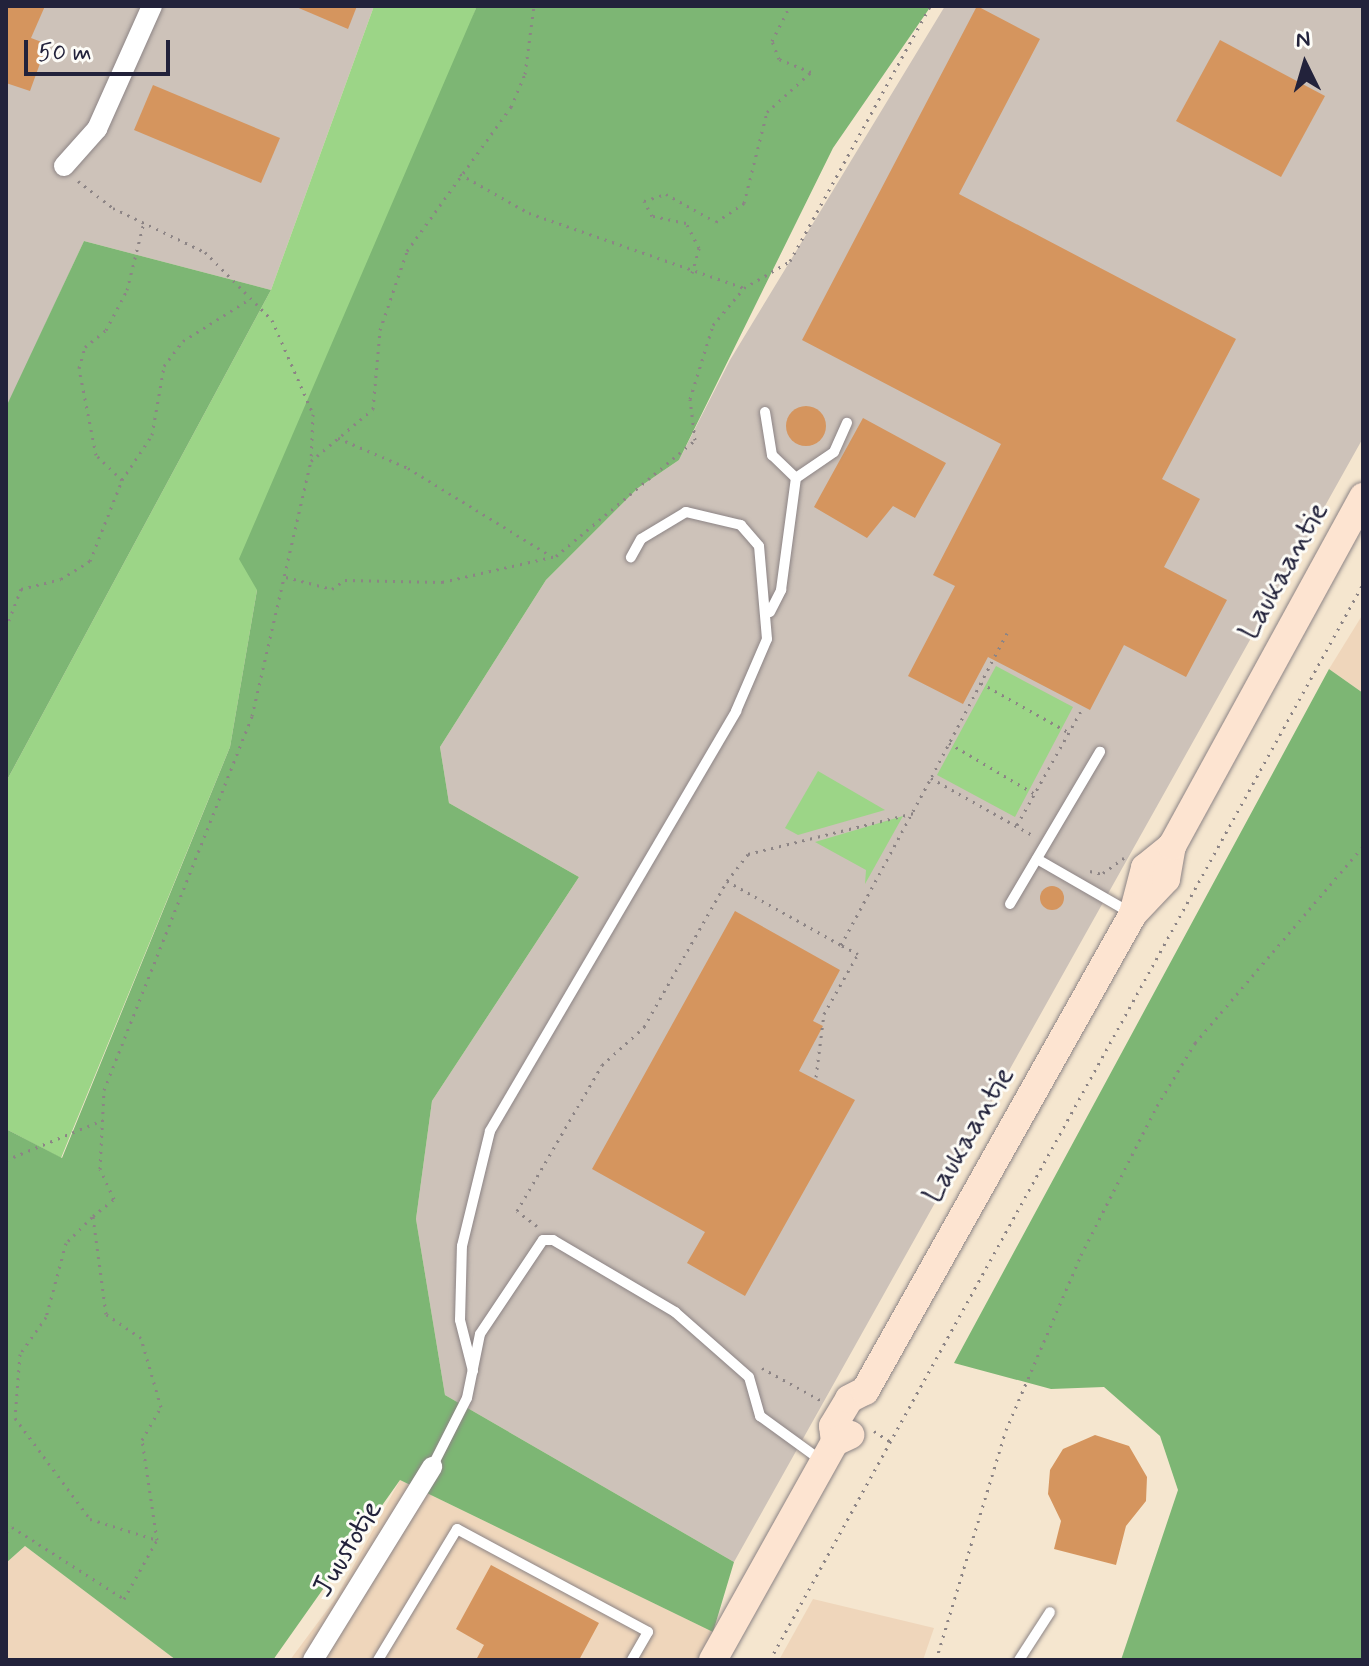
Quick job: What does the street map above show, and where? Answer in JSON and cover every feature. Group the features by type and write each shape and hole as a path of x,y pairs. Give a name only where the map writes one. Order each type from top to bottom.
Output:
{"main road":[{"name":"Laukaantie","path":"849,1417 1133,914 1166,879 1172,846 1363,497"},
{"path":"713,1660 849,1417"}],"street":[{"path":"64,166 97,129 152,6"},
{"name":"Juustotie","path":"313,1660 432,1467"}],"lane":[{"path":"765,412 772,455 796,478"},
{"path":"473,1371 460,1320 462,1246 470,1191 490,1131 736,711 769,614 781,590 796,478 834,452 847,423"},
{"path":"631,557 664,522 686,512 714,514 741,525 759,546 769,614"},
{"path":"1010,904 1100,752"},
{"path":"1037,859 1133,914"},
{"path":"432,1467 473,1371 480,1334 543,1240 555,1241 675,1312 749,1377 760,1416 829,1452"},
{"path":"378,1660 457,1529 648,1632 632,1660"},
{"path":"1019,1660 1050,1612"}],"path":[{"path":"311,461 373,409 380,330 407,251 511,107 525,74 534,6"},
{"path":"692,273 699,248 686,223 652,216 644,201 666,194 716,222 744,203 767,112 811,72 779,59 772,41 790,6"},
{"path":"286,577 332,589 345,580 442,582 549,555 695,440 690,399 713,325 744,288 790,261 930,6"},
{"path":"64,166 91,194 205,252 248,300 272,320 313,414 311,461 252,716 104,1090 100,1169 114,1199 66,1243 50,1306 20,1354 15,1418 90,1519 157,1540"},
{"path":"460,174 529,213 692,273 744,288"},
{"path":"122,480 96,455 79,368 85,347 106,330 127,290 144,222"},
{"path":"6,628 21,589 61,579 90,561 122,480 152,435 164,366 183,341 248,300"},
{"path":"338,438 408,468 549,555"},
{"path":"770,1660 1363,584"},
{"path":"841,945 914,813 1007,633"},
{"path":"981,683 1069,732"},
{"path":"1017,825 1082,709"},
{"path":"949,743 1035,794"},
{"path":"931,778 1017,825 1045,845"},
{"path":"555,1241 517,1211 602,1065 644,1027 727,881 748,854 914,813"},
{"path":"936,1660 1006,1430 1081,1255 1157,1106 1195,1043 1363,846"},
{"path":"1080,869 1102,874"},
{"path":"727,881 858,954 824,1014 816,1077"},
{"path":"6,1160 103,1120"},
{"path":"6,1532 12,1527 124,1599 157,1540 142,1440 161,1407 141,1338 106,1314 93,1216"},
{"path":"731,1359 768,1370 891,1442"}],"shaded area":[{"path":"6,6 374,6 271,290 84,241 7,407"},
{"path":"945,6 1363,6 1363,438 734,1562 445,1395 416,1219 432,1101 579,877 449,803 440,747 546,580 638,488 679,460 730,360"},
{"path":"1363,614 1363,693 1329,669"},
{"path":"400,1480 713,1632 697,1660 290,1660 336,1598"},
{"path":"25,1546 176,1660 6,1660 6,1563"},
{"path":"813,1599 934,1628 923,1660 779,1660"}],"green space":[{"path":"374,6 477,6 257,590 230,747 61,1158 6,1129 6,782 271,290"},
{"path":"477,6 931,6 833,148 679,460 638,488 546,580 440,747 449,803 579,877 432,1101 416,1219 445,1395 734,1562 713,1632 400,1480 273,1660 176,1660 25,1546 6,1563 6,1129 62,1158 230,747 257,590 239,559"},
{"path":"84,241 271,290 6,782 6,407"},
{"path":"996,666 1073,707 1015,817 937,775"},
{"path":"1329,669 1363,693 1363,1660 1121,1660 1178,1490 1160,1436 1104,1387 1051,1389 954,1363"},
{"path":"818,771 885,810 798,835 785,828"},
{"path":"903,816 865,884 866,870 815,842"}],"building":[{"path":"6,6 45,6 31,38 47,44 30,91 6,83"},
{"path":"294,6 357,6 348,29"},
{"path":"977,6 1040,39 959,194 1236,339 1162,479 1200,499 1164,567 1227,600 1186,677 1124,645 1090,710 988,657 963,704 908,676 955,586 933,575 1001,444 802,340"},
{"path":"1220,40 1325,96 1281,177 1176,121"},
{"path":"153,85 280,138 261,183 134,130"},
{"path":"806,406 820,412 826,426 820,440 806,446 792,440 786,426 792,412"},
{"path":"863,418 946,463 915,518 893,506 867,538 814,507"},
{"path":"1052,886 1061,889 1064,898 1061,907 1052,910 1043,907 1040,898 1043,889"},
{"path":"735,911 840,970 813,1021 823,1026 799,1071 855,1100 745,1296 687,1263 705,1232 592,1169"},
{"path":"1095,1435 1129,1446 1147,1477 1146,1501 1126,1526 1116,1565 1054,1549 1061,1521 1048,1494 1050,1470 1063,1449"},
{"path":"491,1565 599,1623 579,1660 476,1660 484,1645 456,1629"}]}
